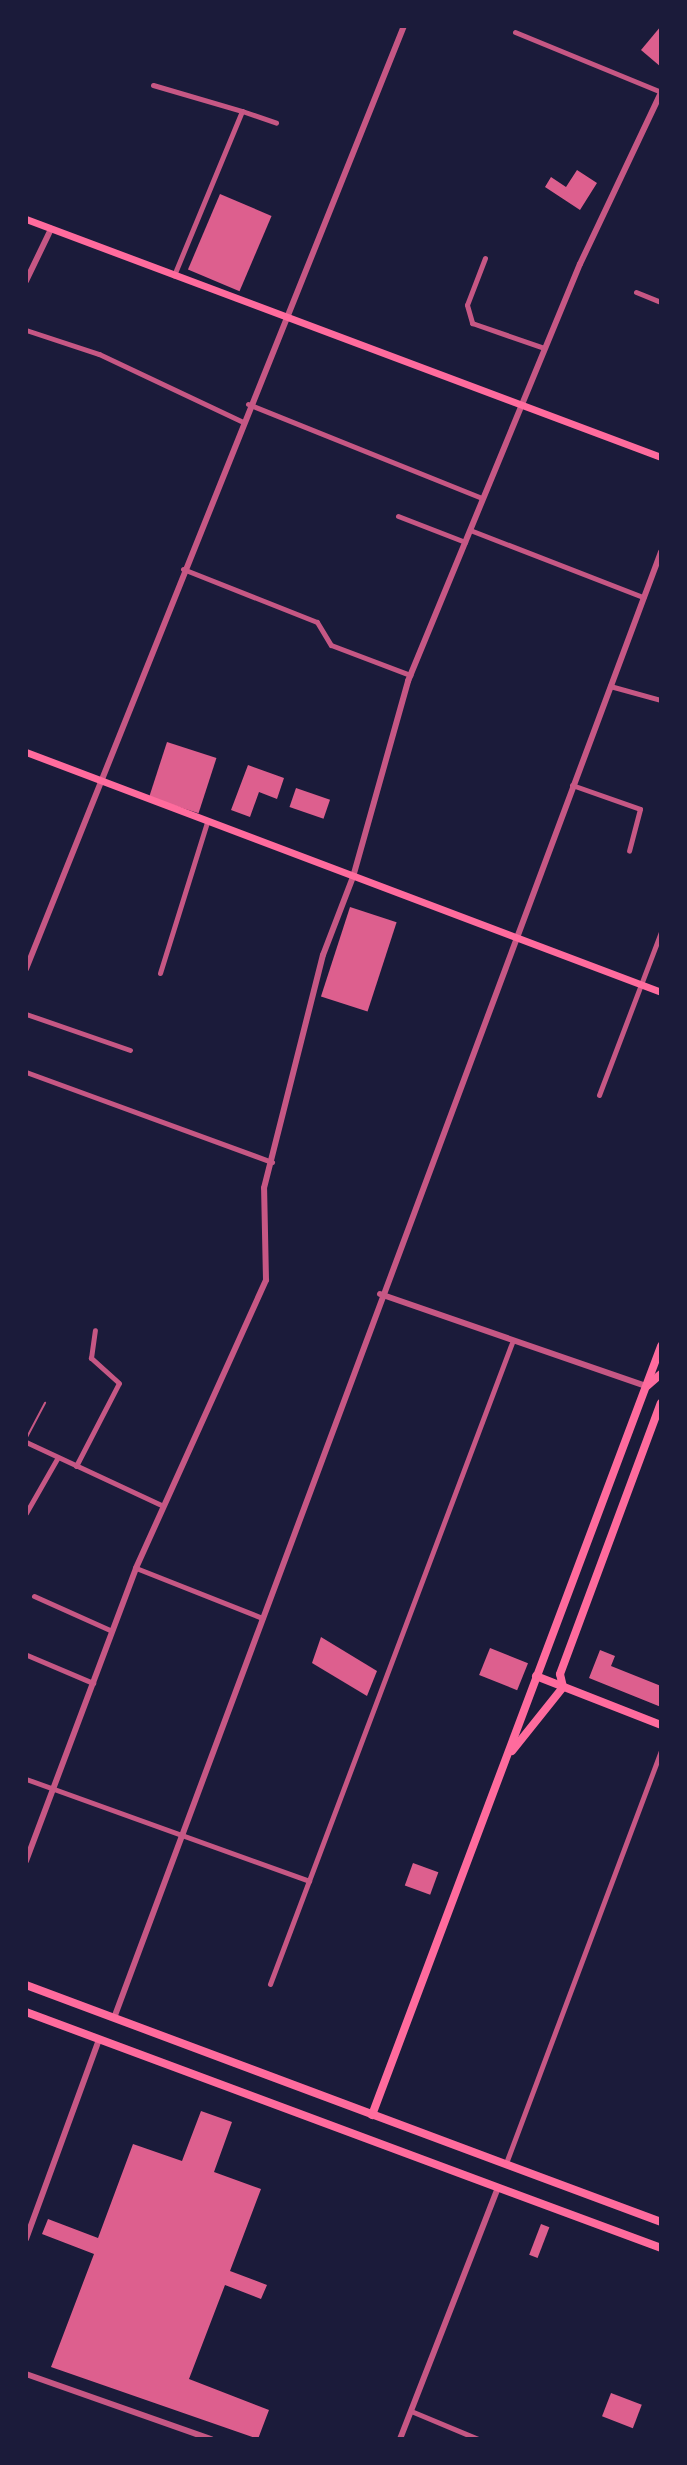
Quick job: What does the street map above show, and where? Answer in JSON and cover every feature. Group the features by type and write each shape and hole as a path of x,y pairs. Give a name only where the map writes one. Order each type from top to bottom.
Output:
{"main road":[{"path":"26,219 284,320 661,457"},
{"path":"26,752 661,992"},
{"path":"372,2115 661,1346"},
{"path":"646,1386 661,1374"},
{"path":"563,1687 560,1674 661,1403"},
{"path":"536,1676 661,1725"},
{"path":"506,1758 563,1687"},
{"path":"26,1985 661,2222"},
{"path":"26,2012 661,2248"}],"street":[{"path":"26,969 96,779 404,26"},
{"path":"26,1861 136,1568 266,1280 261,1203 319,969 353,877 410,675 544,348 661,93 515,32"},
{"path":"153,85 276,123"},
{"path":"174,275 242,111"},
{"path":"26,281 51,229"},
{"path":"485,258 467,305 472,323 544,348"},
{"path":"636,292 661,302"},
{"path":"26,330 99,354 241,421"},
{"path":"248,404 482,498"},
{"path":"398,516 465,542"},
{"path":"470,530 643,597"},
{"path":"114,2018 380,1294 661,552"},
{"path":"183,569 317,622 331,645 410,675"},
{"path":"610,686 661,700"},
{"path":"571,785 640,809 629,851"},
{"path":"160,973 207,822"},
{"path":"599,1095 661,932"},
{"path":"26,1014 130,1050"},
{"path":"26,1072 272,1162"},
{"path":"380,1294 646,1386"},
{"path":"76,1466 119,1383 91,1358 95,1330"},
{"path":"270,1984 513,1340"},
{"path":"26,1441 163,1506"},
{"path":"26,1513 58,1457"},
{"path":"136,1568 262,1618"},
{"path":"34,1596 112,1631"},
{"path":"27,1655 93,1683"},
{"path":"506,2163 661,1750"},
{"path":"26,1779 309,1881"},
{"path":"26,2239 29,2220 99,2039"},
{"path":"400,2439 498,2187"},
{"path":"26,2374 211,2439"},
{"path":"411,2411 478,2439"}],"lane":[{"path":"26,1441 45,1403"}],"building":[{"path":"661,26 661,67 641,50"},
{"path":"577,170 597,183 580,210 545,187 551,177 566,187"},
{"path":"220,194 272,216 240,291 188,269"},
{"path":"167,742 216,758 199,813 149,797"},
{"path":"248,765 284,778 277,799 259,792 250,817 231,810"},
{"path":"296,788 330,800 324,819 289,807"},
{"path":"350,907 397,922 368,1012 321,996"},
{"path":"321,1637 377,1671 367,1696 312,1663"},
{"path":"490,1648 528,1663 517,1690 479,1675"},
{"path":"600,1650 615,1656 611,1666 661,1686 661,1707 589,1678"},
{"path":"413,1863 438,1872 430,1895 405,1886"},
{"path":"201,2111 232,2122 214,2172 261,2189 230,2271 267,2285 261,2299 225,2285 189,2379 269,2410 258,2439 51,2367 94,2254 42,2234 48,2219 98,2238 133,2144 182,2161"},
{"path":"541,2224 549,2227 538,2258 529,2255"},
{"path":"611,2393 642,2405 633,2428 602,2416"}]}
